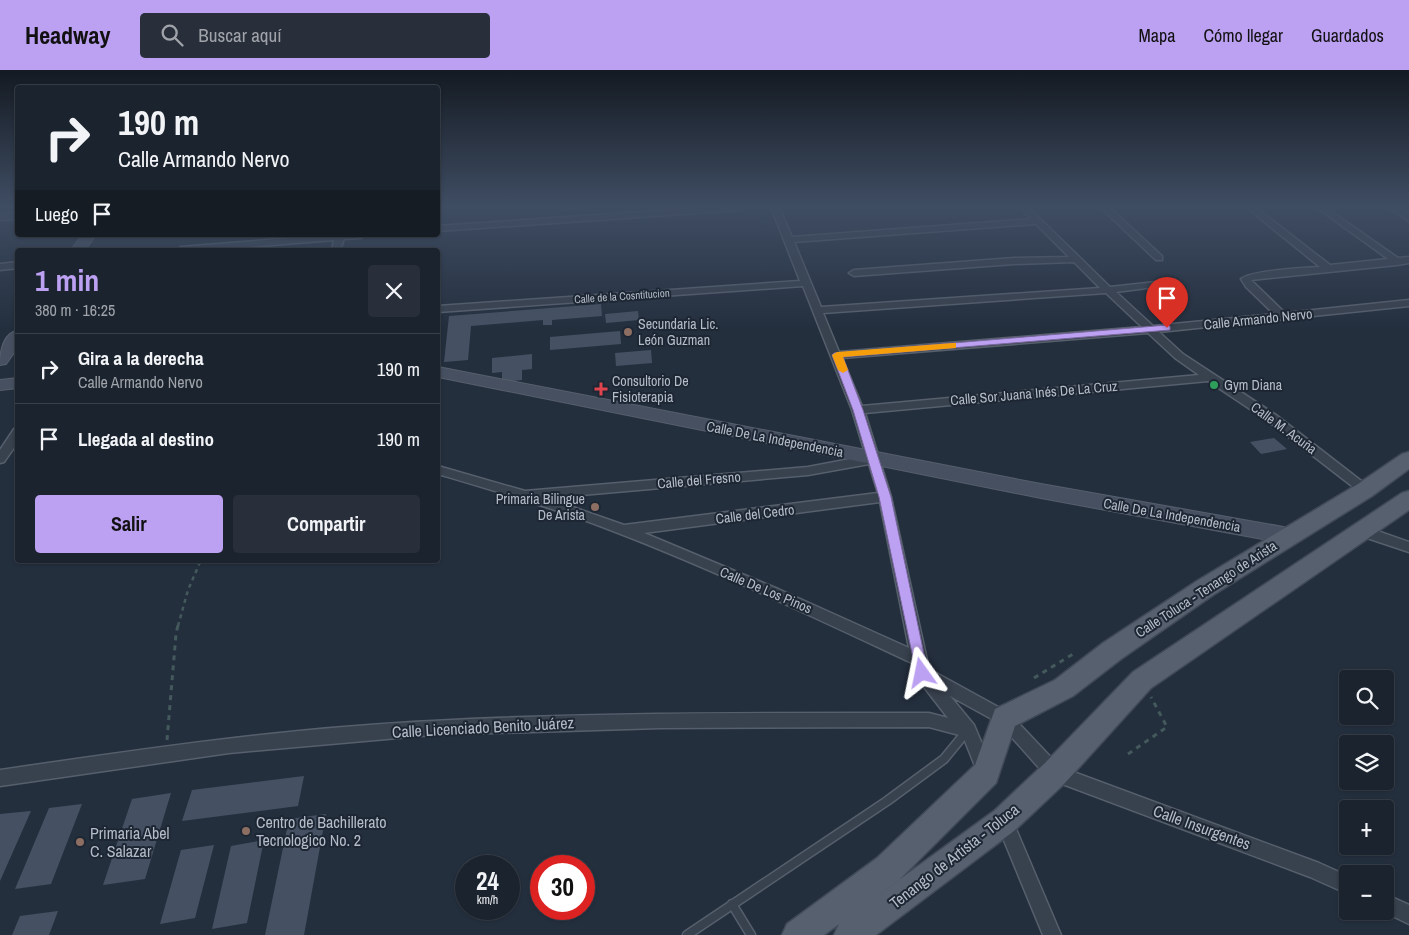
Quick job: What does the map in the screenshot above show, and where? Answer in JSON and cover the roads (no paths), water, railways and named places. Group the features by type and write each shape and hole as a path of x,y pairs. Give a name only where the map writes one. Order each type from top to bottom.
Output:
{"main road":[{"name":"Calle Toluca - Tenango de Arista","path":"1004,718 1064,688 1135,635 1205,588 1365,490 1409,459"},
{"path":"1055,773 1142,680 1404,505"},
{"path":"798,935 888,869 986,773 1004,718"},
{"name":"Tenango de Artista - Toluca","path":"850,935 1004,821 1055,773"}],"street":[{"path":"793,247 858,410 885,497 922,673 968,730 986,773"},
{"name":"Calle M. Acuña","path":"1065,247 1179,356 1272,418 1365,490"},
{"path":"1148,247 1159,258"},
{"path":"1301,247 1329,269"},
{"path":"1377,247 1397,262"},
{"path":"854,273 1014,261 1077,259"},
{"path":"1282,316 1248,286 1246,278 1409,260"},
{"path":"0,267 15,265"},
{"path":"818,310 1108,290 1162,282"},
{"name":"Calle de la Cosntitucion","path":"440,309 808,283"},
{"name":"Calle Armando Nervo","path":"837,355 1183,327 1409,302"},
{"path":"0,360 15,339"},
{"name":"Calle De La Independencia","path":"440,372 873,459 1216,524 1290,536"},
{"name":"Calle Sor Juana Inés De La Cruz","path":"858,410 1210,377"},
{"path":"0,385 15,383"},
{"path":"0,459 15,436"},
{"name":"Calle del Fresno","path":"524,495 808,471 873,459"},
{"name":"Calle De Los Pinos","path":"440,471 524,495 625,530 792,600 918,659 922,673 1004,718 1055,773"},
{"name":"Calle del Cedro","path":"625,530 885,497"},
{"path":"1363,531 1409,547"},
{"name":"Calle Licenciado Benito Juárez","path":"0,778 228,745 432,728 660,721 929,720 968,730"},
{"name":"Calle Insurgentes","path":"1055,773 1313,869 1339,881"},
{"path":"1004,821 1052,935"},
{"path":"1394,907 1409,914"}],"lane":[{"path":"687,935 887,801 944,759 968,730"},
{"path":"732,904 751,935"}],"place":[{"name":"Secundaria Lic. León Guzman","path":"628,332"},
{"name":"Gym Diana","path":"1214,385"},
{"name":"Consultorio De Fisioterapia","path":"601,389"},
{"name":"Primaria Bilingue De Arista","path":"595,507"},
{"name":"Centro de Bachillerato Tecnologico No. 2","path":"246,831"},
{"name":"Primaria Abel C. Salazar","path":"80,842"}]}
